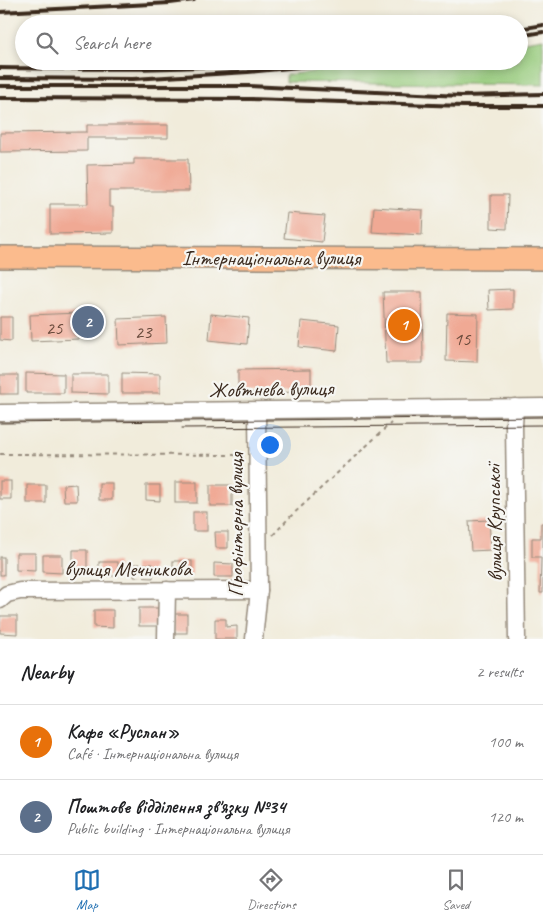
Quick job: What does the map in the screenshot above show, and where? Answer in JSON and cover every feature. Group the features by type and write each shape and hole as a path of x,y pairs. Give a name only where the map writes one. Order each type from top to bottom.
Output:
{"main road":[{"name":"Інтернаціональна вулиця","path":"0,257 543,259"}],"street":[{"name":"вулиця Крупської","path":"515,407 517,639"},
{"name":"Жовтнева вулиця","path":"0,413 543,407"},
{"name":"Профінтерна вулиця","path":"254,639 259,590 257,411"},
{"path":"166,590 166,639"},
{"name":"вулиця Мечникова","path":"0,600 7,594 20,591 259,590"}],"path":[{"path":"258,550 405,409"},
{"path":"0,454 257,456"}],"green space":[{"path":"543,39 543,85 286,82 286,75 328,70 528,70 528,42"}],"building":[{"path":"87,125 168,125 168,138 87,138 87,151 0,152 0,133 87,132"},
{"path":"134,159 188,159 189,191 109,191 109,207 113,207 113,233 50,234 50,204 88,204 87,165 134,164"},
{"path":"491,195 508,195 507,229 491,228"},
{"path":"374,207 423,210 422,235 372,232"},
{"path":"287,213 325,216 322,242 284,238"},
{"path":"513,289 513,309 489,310 488,290"},
{"path":"383,292 422,292 423,363 386,363"},
{"path":"78,313 79,339 31,341 30,315"},
{"path":"447,313 478,314 477,362 446,361"},
{"path":"211,314 249,318 247,344 209,340"},
{"path":"0,317 12,317 12,341 0,340"},
{"path":"166,317 167,343 119,345 118,319"},
{"path":"301,321 339,325 337,351 299,347"},
{"path":"311,369 311,392 238,393 238,370"},
{"path":"26,373 64,374 64,393 26,393"},
{"path":"122,373 160,374 160,393 122,393"},
{"path":"71,374 108,374 108,394 71,393"},
{"path":"0,375 18,375 18,394 0,394"},
{"path":"0,481 11,481 11,499 0,499"},
{"path":"175,482 197,482 197,503 175,503"},
{"path":"99,483 112,483 112,500 99,500"},
{"path":"76,484 77,501 64,501 63,485"},
{"path":"27,485 46,485 46,503 27,503"},
{"path":"146,485 160,485 160,501 146,500"},
{"path":"210,485 232,485 232,506 210,506"},
{"path":"193,512 207,512 207,531 193,531"},
{"path":"489,520 491,550 471,551 469,521"},
{"path":"541,523 543,523 543,593 540,593 541,557 532,557 532,538 541,538"},
{"path":"215,532 228,532 228,548 216,548"},
{"path":"73,550 87,550 87,570 73,569"},
{"path":"16,553 35,553 35,571 16,570"},
{"path":"43,555 62,555 62,573 43,572"},
{"path":"0,557 4,557 4,575 0,575"},
{"path":"173,561 192,561 192,575 173,575"},
{"path":"99,562 118,562 118,576 99,576"},
{"path":"214,563 233,564 233,577 214,577"},
{"path":"134,564 153,564 153,578 134,577"},
{"path":"139,608 158,608 158,626 139,626"},
{"path":"94,610 113,610 113,628 94,627"},
{"path":"173,614 187,614 187,633 173,633"},
{"path":"0,616 17,616 17,634 0,633"},
{"path":"215,619 226,619 226,627 237,626 237,639 215,639"}],"tram line":[{"path":"0,423 543,417"},
{"path":"182,428 543,425"}],"railway":[{"path":"0,12 170,3 194,0"},
{"path":"528,28 543,25"},
{"path":"528,34 543,32"},
{"path":"0,68 15,68"},
{"path":"0,78 133,79 269,70"},
{"path":"0,86 249,86 461,96 543,94"},
{"path":"0,98 251,99 463,106 543,106"}],"place":[{"name":"Поштове відділення зв'язку №34","path":"88,322"},
{"name":"Кафе «Руслан»","path":"404,325"}]}
